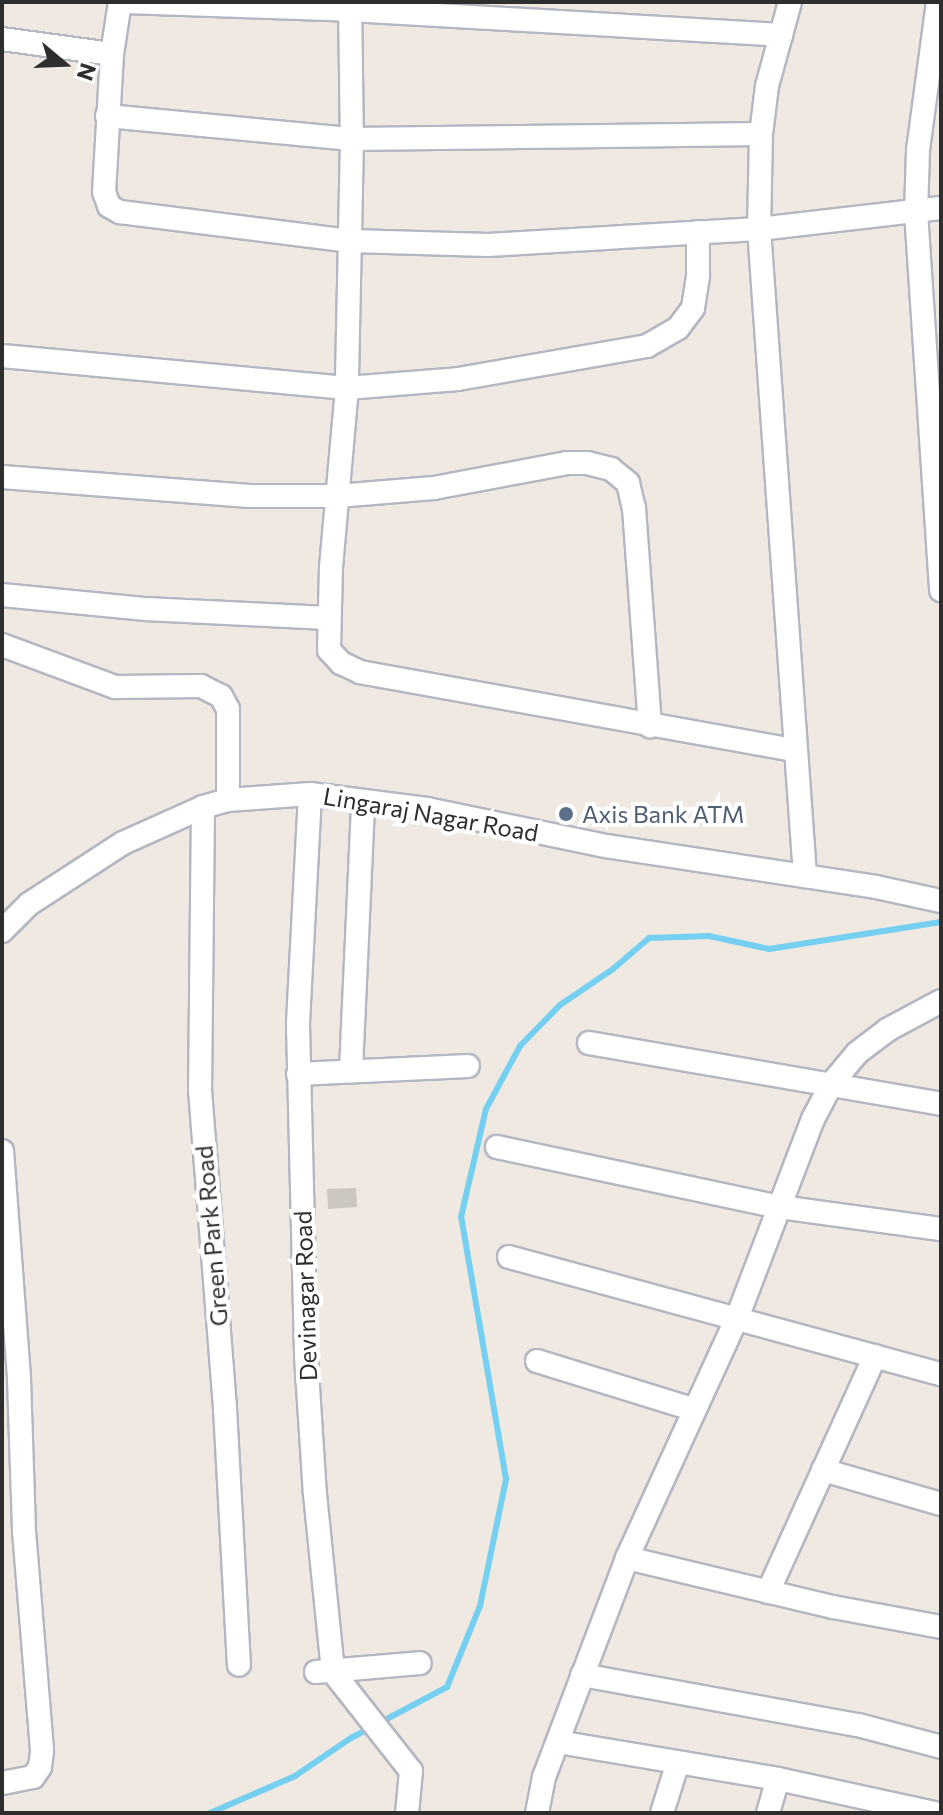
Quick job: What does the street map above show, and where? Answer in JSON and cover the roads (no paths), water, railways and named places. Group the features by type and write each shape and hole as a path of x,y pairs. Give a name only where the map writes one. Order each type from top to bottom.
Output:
{"street":[{"path":"781,35 350,6 123,2 112,54 104,192 109,206 120,212 351,241 488,245 759,229 941,208"},
{"path":"790,2 767,86 761,134 759,229 805,876"},
{"path":"938,2 918,150 916,212 941,590"},
{"path":"350,6 352,139 347,388 328,618 329,650 341,663 360,672 795,750"},
{"path":"2,39 112,54"},
{"path":"107,116 352,139 761,134"},
{"path":"2,356 347,388 458,379 647,346 678,328 693,308 698,275 698,232"},
{"path":"2,477 249,496 337,496 434,488 567,463 587,463 611,469 628,483 634,508 650,726"},
{"path":"2,595 146,609 328,618"},
{"path":"2,645 115,687 201,686 221,696 228,709 228,800"},
{"name":"Lingaraj Nagar Road","path":"2,931 29,904 123,843 203,807 228,800 310,794 427,809 683,859 805,876 941,901"},
{"name":"Devinagar Road","path":"310,794 298,1074 307,1371 325,1672"},
{"path":"351,1070 363,801"},
{"name":"Green Park Road","path":"203,807 200,1090 225,1408 239,1665"},
{"path":"537,1813 544,1777 627,1558 737,1318 813,1119 832,1083 857,1053 887,1030 941,1001"},
{"path":"589,1043 941,1104"},
{"path":"298,1074 468,1066"},
{"path":"497,1147 780,1207 941,1229"},
{"path":"2,1151 6,1273 19,1379 12,1498 42,1751 40,1767 33,1777 2,1783"},
{"path":"509,1257 941,1374"},
{"path":"768,1592 875,1356"},
{"path":"537,1361 695,1410"},
{"path":"823,1470 941,1504"},
{"path":"627,1558 768,1592 941,1627"},
{"path":"325,1672 420,1663"},
{"path":"325,1672 411,1771 407,1813"},
{"path":"582,1675 858,1725 941,1747"},
{"path":"558,1742 778,1779 889,1807 934,1813"},
{"path":"662,1813 678,1762"},
{"path":"768,1813 778,1779"}],"waterway":[{"path":"210,1813 295,1776 351,1738 447,1687 480,1606 506,1479 461,1217 486,1109 520,1046 560,1005 613,969 649,938 709,936 769,949 941,922"}],"place":[{"name":"Axis Bank ATM","path":"566,814"}]}
